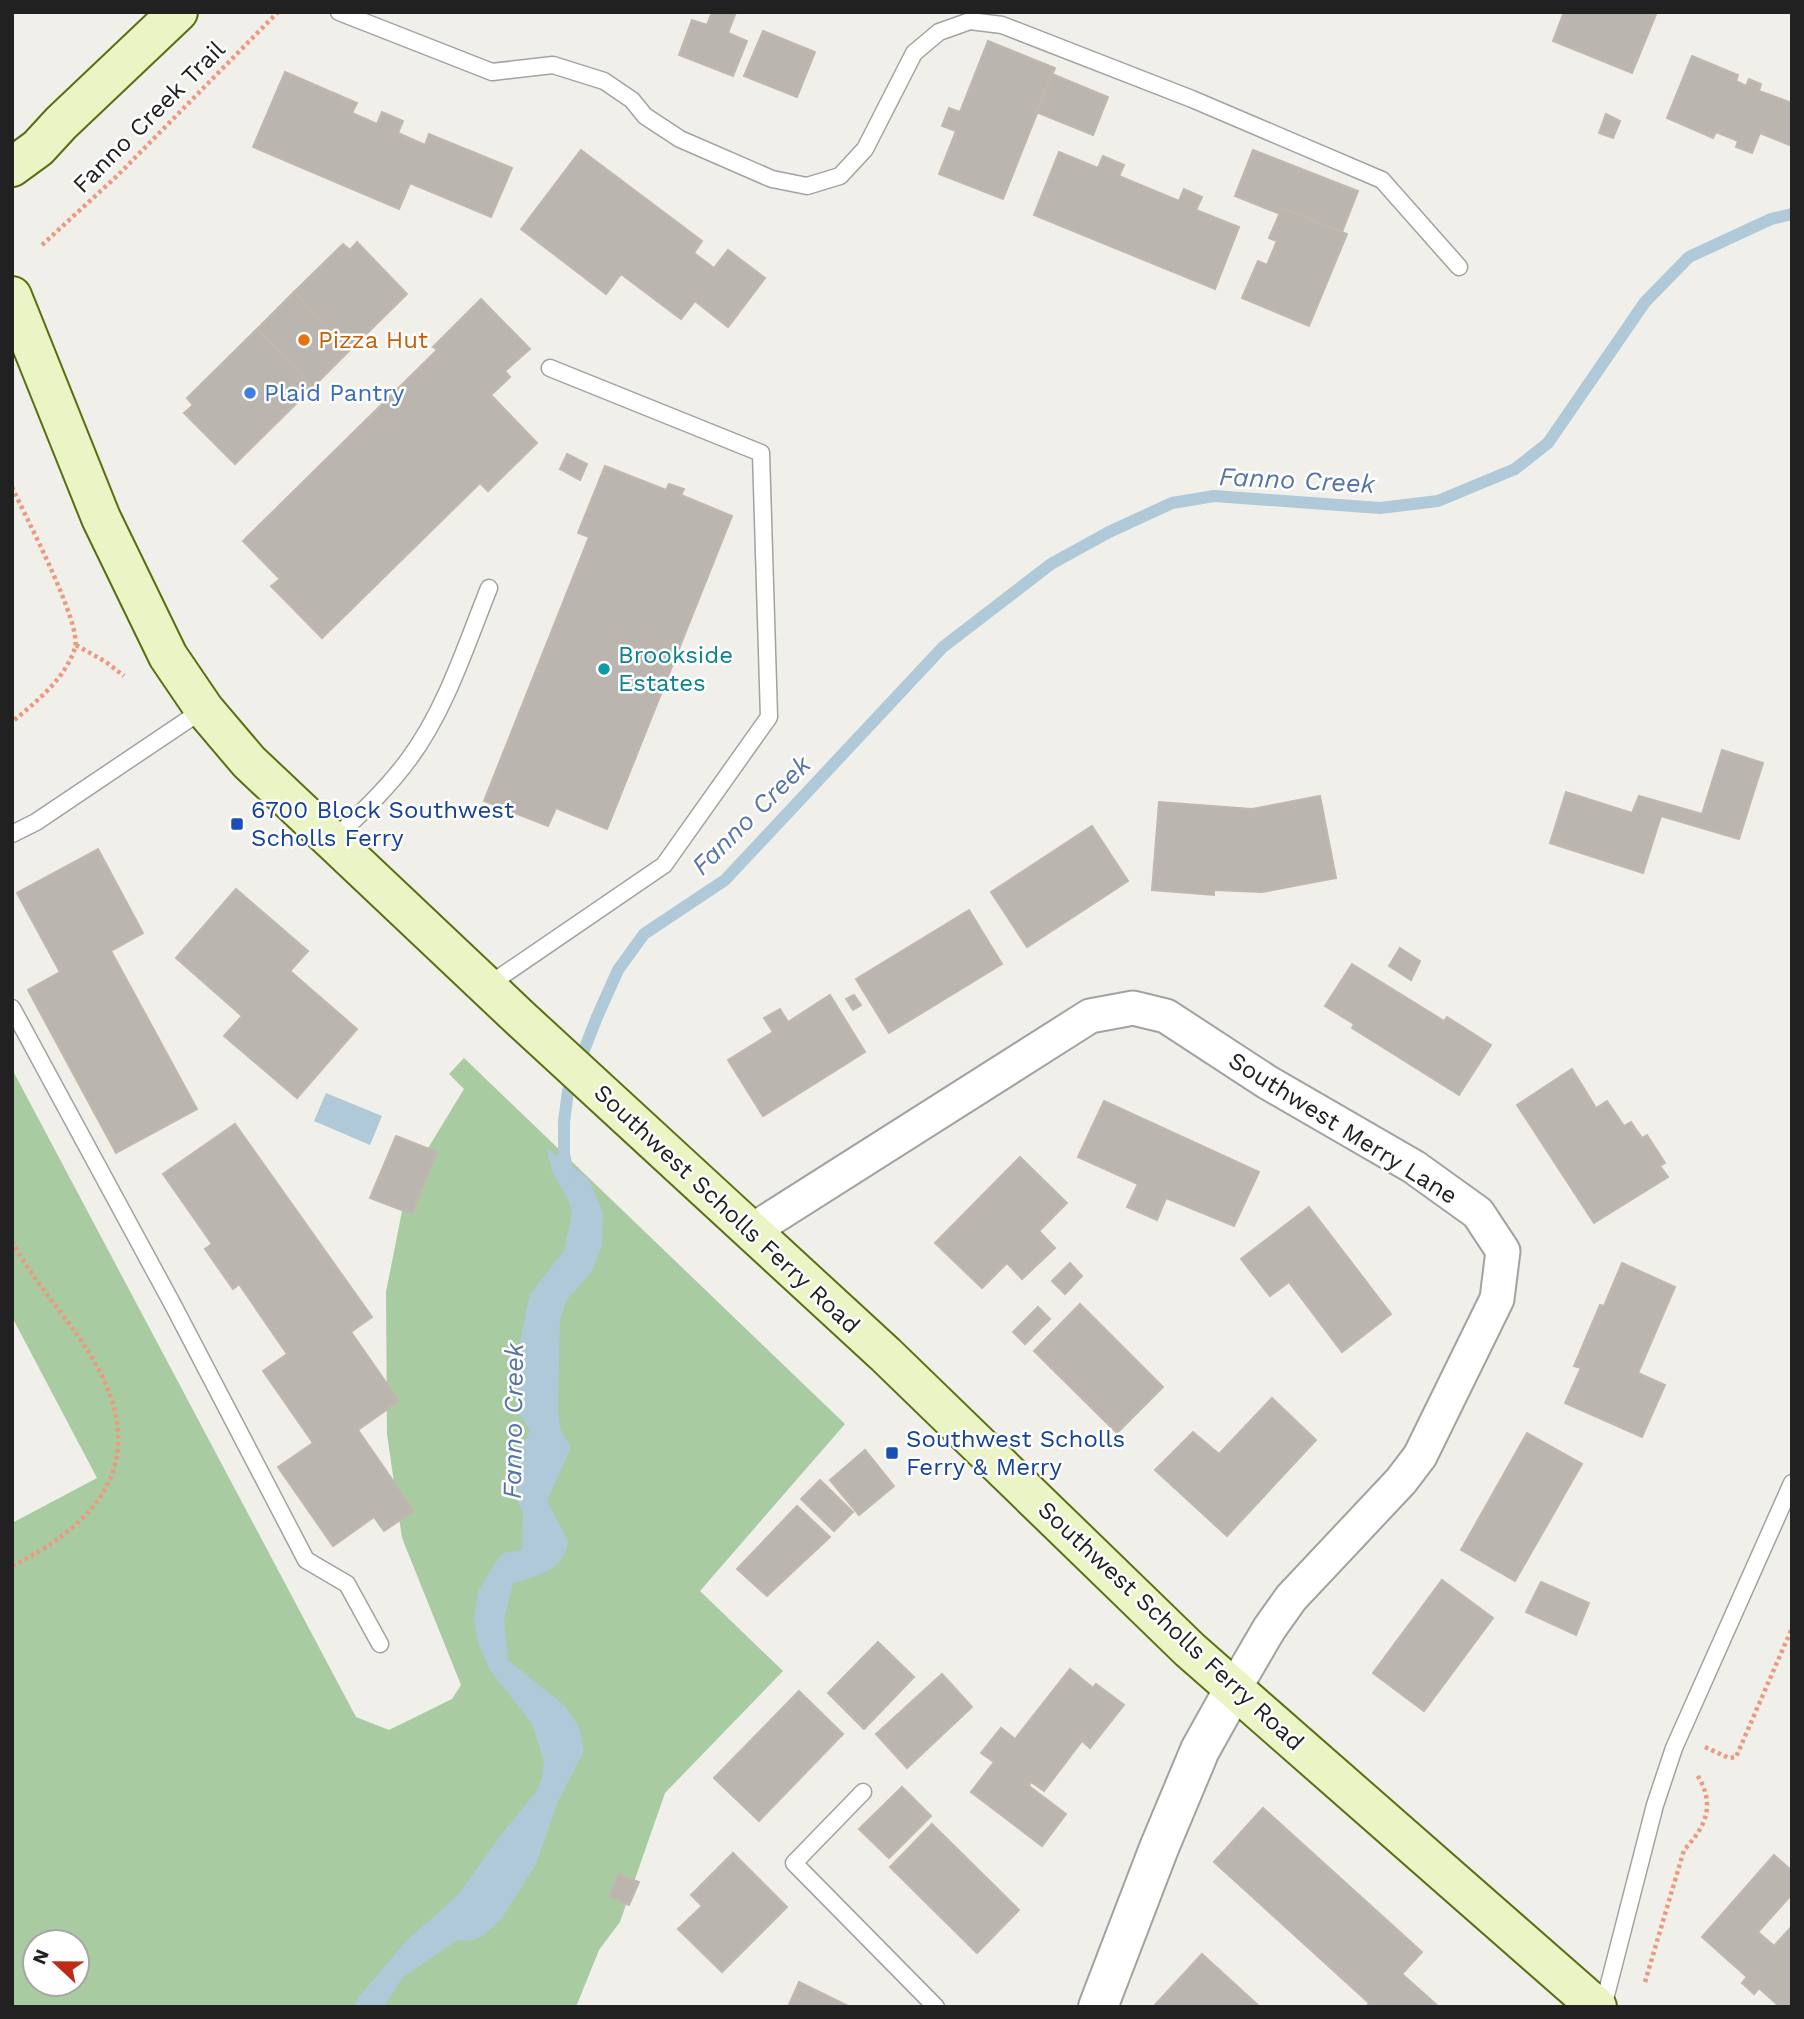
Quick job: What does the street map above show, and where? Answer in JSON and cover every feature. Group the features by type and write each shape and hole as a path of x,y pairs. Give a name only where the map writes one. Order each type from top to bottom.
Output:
{"main road":[{"path":"12,167 38,148 178,12"},
{"name":"Southwest Scholls Ferry Road","path":"12,296 101,517 168,656 204,709 249,762 887,1356 1190,1650 1597,2007"}],"street":[{"name":"Southwest Merry Lane","path":"753,1230 1090,1016 1133,1008 1166,1016 1266,1082 1414,1167 1478,1213 1503,1251 1497,1299 1438,1422 1420,1456 1401,1480 1291,1598 1269,1629 1234,1689"},
{"path":"1098,2007 1200,1750 1234,1689"}],"lane":[{"path":"339,12 492,72 553,65 604,81 632,100 645,116 680,139 772,179 807,187 841,176 865,149 915,53 939,32 970,22 1002,24 1192,99 1382,180 1460,267"},
{"path":"487,986 664,865 769,717 761,453 550,368"},
{"path":"332,841 368,807 410,758 439,707 489,588"},
{"path":"12,834 36,821 204,709"},
{"path":"12,1008 173,1305 306,1559 347,1584 380,1644"},
{"path":"1603,2007 1655,1805 1674,1748 1792,1483"},
{"path":"863,1791 794,1863 936,2007"}],"path":[{"name":"Fanno Creek Trail","path":"42,245 117,176 278,12"},
{"path":"12,487 70,614 76,645 61,675 12,722"},
{"path":"76,645 124,676"},
{"path":"12,1241 94,1360 108,1390 118,1425 118,1452 113,1475 84,1519 12,1566"},
{"path":"1700,1758 1704,1746 1729,1758 1736,1757 1792,1628"},
{"path":"1645,1982 1684,1850 1697,1836 1707,1814 1705,1789 1695,1770"}],"green space":[{"path":"464,1058 845,1424 700,1591 783,1671 665,1793 620,1922 599,1950 576,2007 12,2007 12,1523 97,1478 12,1317 12,1069 356,1717 389,1730 452,1699 461,1685 402,1538 387,1434 386,1292 408,1181 464,1089 449,1074"}],"water":[{"path":"326,1093 382,1116 370,1145 314,1121"},
{"path":"547,1148 589,1179 603,1214 602,1245 592,1271 566,1301 560,1319 558,1411 561,1431 571,1447 547,1501 568,1541 566,1551 548,1571 513,1583 504,1620 508,1660 565,1706 579,1727 584,1751 558,1801 536,1864 502,1918 483,1936 470,1941 457,1940 402,1978 384,2007 354,2007 358,1998 406,1941 457,1896 536,1792 542,1778 544,1762 532,1724 490,1670 478,1643 474,1620 478,1592 491,1569 503,1553 522,1550 523,1513 509,1484 515,1462 530,1430 518,1412 513,1382 515,1365 530,1294 564,1251 572,1214 569,1201 552,1172"}],"building":[{"path":"712,12 736,12 728,33 747,41 733,76 679,55 692,20 707,25"},
{"path":"1564,12 1657,12 1632,73 1553,41"},
{"path":"763,31 815,52 797,97 744,76"},
{"path":"988,41 1055,68 1003,199 939,174 956,131 942,126 949,108 960,112"},
{"path":"1692,56 1738,75 1736,81 1746,86 1749,79 1761,84 1759,91 1792,103 1792,146 1760,133 1752,153 1736,147 1738,141 1716,132 1713,138 1667,118"},
{"path":"285,72 357,103 352,113 377,124 382,112 403,121 398,133 425,145 429,134 512,168 491,217 410,183 399,209 253,147"},
{"path":"1052,74 1108,97 1093,135 1036,112"},
{"path":"1606,114 1620,121 1613,138 1599,133"},
{"path":"581,150 702,241 694,253 714,268 728,250 765,278 728,327 695,301 681,319 621,274 606,294 521,229"},
{"path":"1253,150 1358,191 1342,232 1282,208 1280,214 1235,196"},
{"path":"1059,152 1098,168 1103,156 1124,165 1119,176 1179,201 1184,189 1202,197 1196,210 1239,227 1215,289 1034,215"},
{"path":"1282,208 1347,234 1309,326 1242,298 1258,261 1267,265 1277,241 1269,238"},
{"path":"357,242 407,294 350,350 294,292 343,244 350,250"},
{"name":"Pizza Hut","path":"294,292 350,350 313,387 257,329"},
{"path":"481,299 530,349 505,371 510,377 491,395 537,443 488,491 480,483 322,638 271,586 280,579 243,541 437,350 433,347"},
{"name":"Plaid Pantry","path":"257,329 313,387 235,464 184,413 193,405 187,398"},
{"path":"567,454 587,464 580,480 560,469"},
{"name":"Brookside Estates","path":"605,466 666,490 669,484 684,489 681,495 732,516 607,829 556,808 548,826 484,801 589,537 578,533"},
{"path":"1722,750 1763,763 1739,839 1661,816 1643,873 1550,843 1566,792 1632,813 1639,796 1702,814"},
{"path":"1320,796 1336,878 1262,892 1214,890 1214,895 1152,890 1159,802 1252,809"},
{"path":"1092,826 1128,881 1027,947 991,892"},
{"path":"98,849 143,933 111,951 197,1109 116,1153 28,990 60,972 17,893"},
{"path":"236,889 308,951 290,971 357,1029 297,1098 224,1036 242,1016 176,958"},
{"path":"969,910 1002,964 889,1033 856,979"},
{"path":"1400,948 1420,961 1411,980 1389,966"},
{"path":"1352,964 1444,1021 1447,1017 1491,1045 1459,1095 1352,1028 1354,1024 1325,1006"},
{"path":"830,995 865,1052 763,1116 728,1060 773,1032 764,1018 780,1009 788,1022"},
{"path":"854,995 861,1005 853,1010 846,999"},
{"path":"1572,1069 1596,1108 1607,1101 1624,1126 1631,1122 1642,1138 1647,1135 1665,1163 1660,1166 1668,1177 1594,1223 1517,1105"},
{"path":"1104,1101 1259,1172 1234,1226 1166,1198 1157,1220 1127,1207 1138,1184 1078,1157"},
{"path":"235,1124 372,1317 351,1332 399,1401 358,1430 414,1511 384,1531 374,1517 333,1546 278,1467 313,1443 263,1371 287,1354 239,1284 233,1289 205,1249 212,1244 163,1174"},
{"path":"396,1136 437,1152 412,1214 370,1198"},
{"path":"1020,1157 1067,1203 1039,1231 1055,1248 1022,1279 1007,1263 982,1288 935,1243"},
{"path":"1309,1207 1391,1314 1342,1352 1289,1282 1270,1296 1241,1259"},
{"path":"1070,1263 1082,1276 1065,1294 1052,1281"},
{"path":"1622,1263 1675,1287 1638,1373 1665,1385 1642,1437 1565,1403 1581,1368 1574,1366 1600,1305 1604,1306"},
{"path":"1080,1304 1163,1387 1117,1433 1034,1351"},
{"path":"1038,1307 1050,1319 1025,1344 1013,1332"},
{"path":"1272,1398 1316,1440 1227,1536 1155,1470 1193,1432 1219,1454"},
{"path":"1527,1433 1582,1464 1515,1581 1461,1550"},
{"path":"865,1450 894,1486 859,1515 830,1480"},
{"path":"820,1480 853,1512 834,1531 801,1499"},
{"path":"797,1506 830,1537 767,1596 737,1569"},
{"path":"1442,1580 1493,1618 1424,1711 1373,1673"},
{"path":"1541,1582 1589,1603 1576,1635 1526,1612"},
{"path":"878,1642 914,1677 864,1729 828,1693"},
{"path":"1070,1669 1093,1688 1096,1684 1124,1705 1090,1748 1082,1741 1044,1791 1031,1782 1029,1786 1066,1814 1042,1846 971,1792 994,1762 981,1753 1001,1728 1015,1739"},
{"path":"942,1674 972,1707 907,1768 876,1734"},
{"path":"799,1691 843,1734 759,1821 714,1778"},
{"path":"902,1787 931,1816 889,1858 859,1829"},
{"path":"1263,1808 1422,1952 1402,1974 1439,2007 1366,2007 1369,2003 1214,1862"},
{"path":"932,1824 1019,1910 977,1953 890,1867"},
{"path":"733,1853 787,1907 722,1972 678,1929 702,1906 691,1895"},
{"path":"1774,1855 1792,1871 1792,1894 1758,1932 1774,1946 1792,1926 1792,2007 1780,2007 1759,1988 1754,1994 1742,1983 1747,1977 1702,1937"},
{"path":"618,1874 639,1882 629,1905 609,1896"},
{"path":"1202,1954 1260,2007 1153,2007"},
{"path":"799,1982 850,2007 788,2007"}],"waterway":[{"name":"Fanno Creek","path":"569,1178 564,1154 568,1091 618,970 644,934 725,880 943,647 1051,564 1109,532 1172,503 1214,496 1380,508 1438,501 1515,469 1548,443 1645,302 1689,257 1771,219 1792,214"}],"place":[{"name":"Pizza Hut","path":"304,340"},
{"name":"Plaid Pantry","path":"250,393"},
{"name":"Brookside Estates","path":"604,669"},
{"name":"6700 Block Southwest Scholls Ferry","path":"237,824"},
{"name":"Southwest Scholls Ferry & Merry","path":"892,1453"}]}
